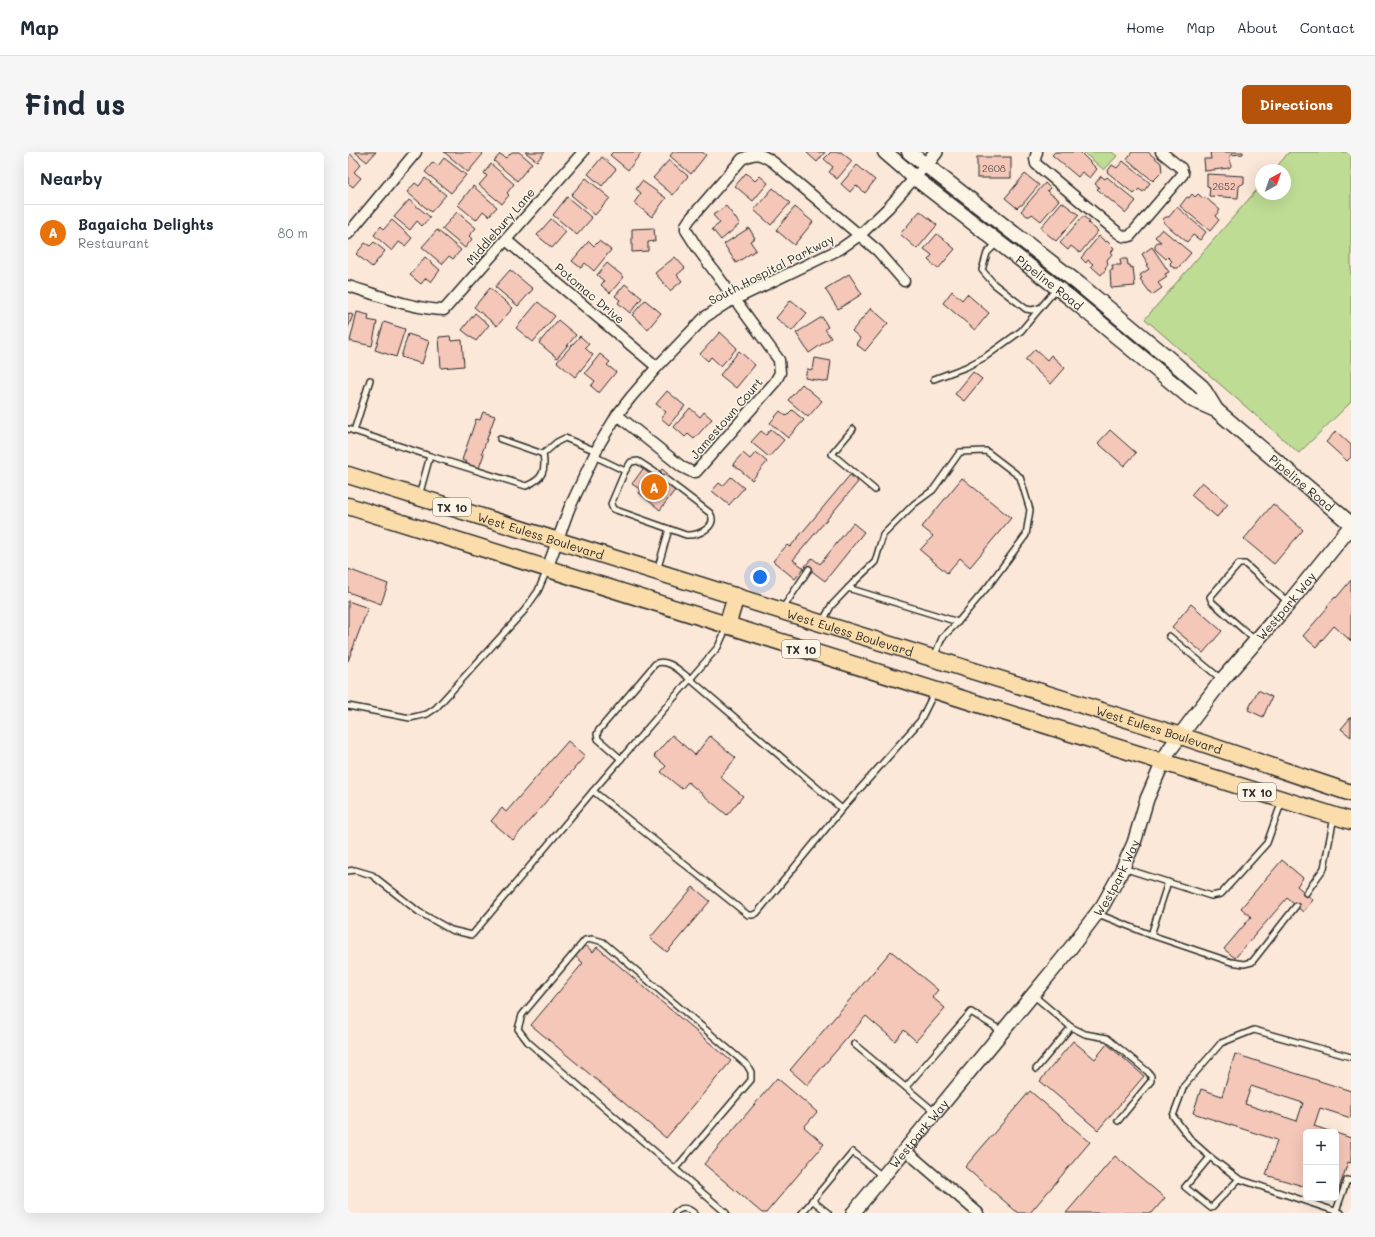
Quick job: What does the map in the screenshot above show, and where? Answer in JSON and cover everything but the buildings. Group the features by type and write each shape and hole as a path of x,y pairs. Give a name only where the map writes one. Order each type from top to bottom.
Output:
{"main road":[{"name":"Pipeline Road","path":"885,152 915,178 1069,296 1193,400 1216,410 1351,525"},
{"name":"Pipeline Road","path":"909,152 925,166 1079,284 1168,357 1202,388 1216,410"},
{"path":"1069,296 1079,284"},
{"name":"West Euless Boulevard","path":"348,475 1181,736 1351,792"},
{"name":"TX 10","path":"348,506 1351,821"},
{"name":"Westpark Way","path":"1163,762 1222,680 1289,603 1351,525"},
{"path":"727,626 736,596"}],"street":[{"path":"348,234 416,152"},
{"name":"Middlebury Lane","path":"348,286 412,305 434,310 444,310 583,152"},
{"path":"734,299 698,249 686,230 686,225 742,158 756,152 773,162 860,235 878,251 904,281"},
{"path":"925,166 936,152"},
{"path":"1037,152 1035,159 1036,164 1117,232 1122,236 1127,237 1130,236 1183,174 1181,168 1161,152"},
{"name":"South Hospital Parkway","path":"547,569 569,509 595,454 617,415 657,366 705,317 725,304 840,249 860,235 889,207 925,166"},
{"name":"Potomac Drive","path":"506,240 657,366"},
{"name":"Jamestown Court","path":"617,415 682,467 692,472 696,472 775,382 781,369 779,360 734,299"},
{"name":"Westpark Way","path":"853,1213 1033,994 1103,905 1123,868 1134,843 1146,799 1163,762"},
{"path":"905,1150 978,1213"}],"lane":[{"path":"998,242 987,254 982,270 994,284 1026,309 1032,310 1041,308"},
{"path":"934,379 966,367 985,357 1021,331 1058,288"},
{"path":"354,431 370,380"},
{"path":"348,429 526,486 541,477 545,466 543,454"},
{"path":"853,429 832,454 875,490"},
{"path":"543,454 557,442 565,438 625,471"},
{"path":"500,439 543,454"},
{"path":"821,623 830,606 875,562 883,535 914,504 933,490 960,452 986,451 1020,478 1030,510 1026,535 989,585 958,622 942,638 934,658"},
{"path":"418,497 430,456"},
{"path":"658,474 638,461 628,464 611,504 613,509 686,535 697,535 707,528 712,522 712,515 664,478"},
{"path":"657,572 670,529"},
{"path":"1255,641 1212,602 1210,596 1239,564 1245,564 1289,603"},
{"path":"348,706 410,718 427,714 436,708 524,611 538,591 547,569"},
{"path":"781,610 809,569"},
{"path":"848,588 958,622"},
{"path":"348,871 355,870 372,875 419,912 451,930 472,935 718,647 727,626"},
{"path":"1169,636 1222,680"},
{"path":"621,759 598,739 597,734 655,664 660,661 665,661 690,679 842,809"},
{"path":"594,791 748,915 753,915 757,913 842,809 920,721 935,691"},
{"path":"1123,868 1211,896 1221,894 1267,843 1283,800"},
{"path":"1306,894 1324,868 1334,816"},
{"path":"1151,935 1168,882"},
{"path":"1097,913 1151,935 1231,962 1244,964 1252,962 1296,906"},
{"path":"675,1169 751,1080 751,1072 747,1065 603,942 593,939 585,940 522,1015 518,1029 528,1042 675,1169 726,1213"},
{"path":"1033,994 1071,1027 1085,1034 1107,1038 1151,1076 1151,1081 1118,1121"},
{"path":"906,1087 971,1012 1002,1031"},
{"path":"1036,1069 1071,1027"},
{"path":"1351,1057 1254,1030 1221,1043 1184,1086 1173,1116 1191,1140 1210,1157 1239,1179 1339,1212 1347,1180 1351,1181"},
{"path":"854,1044 936,1112"},
{"path":"802,1213 853,1152 883,1177"},
{"path":"1210,1157 1185,1187 1211,1208 1239,1179"},
{"path":"812,1200 828,1213"},
{"path":"675,1213 684,1208 689,1209 694,1213"}],"green space":[{"path":"1083,152 1112,152 1117,156 1104,170"},
{"path":"1289,152 1351,152 1351,402 1299,453 1145,319 1255,192 1255,200 1291,200 1291,164 1279,164"}],"place":[{"name":"Bagaicha Delights","path":"654,487"}]}
